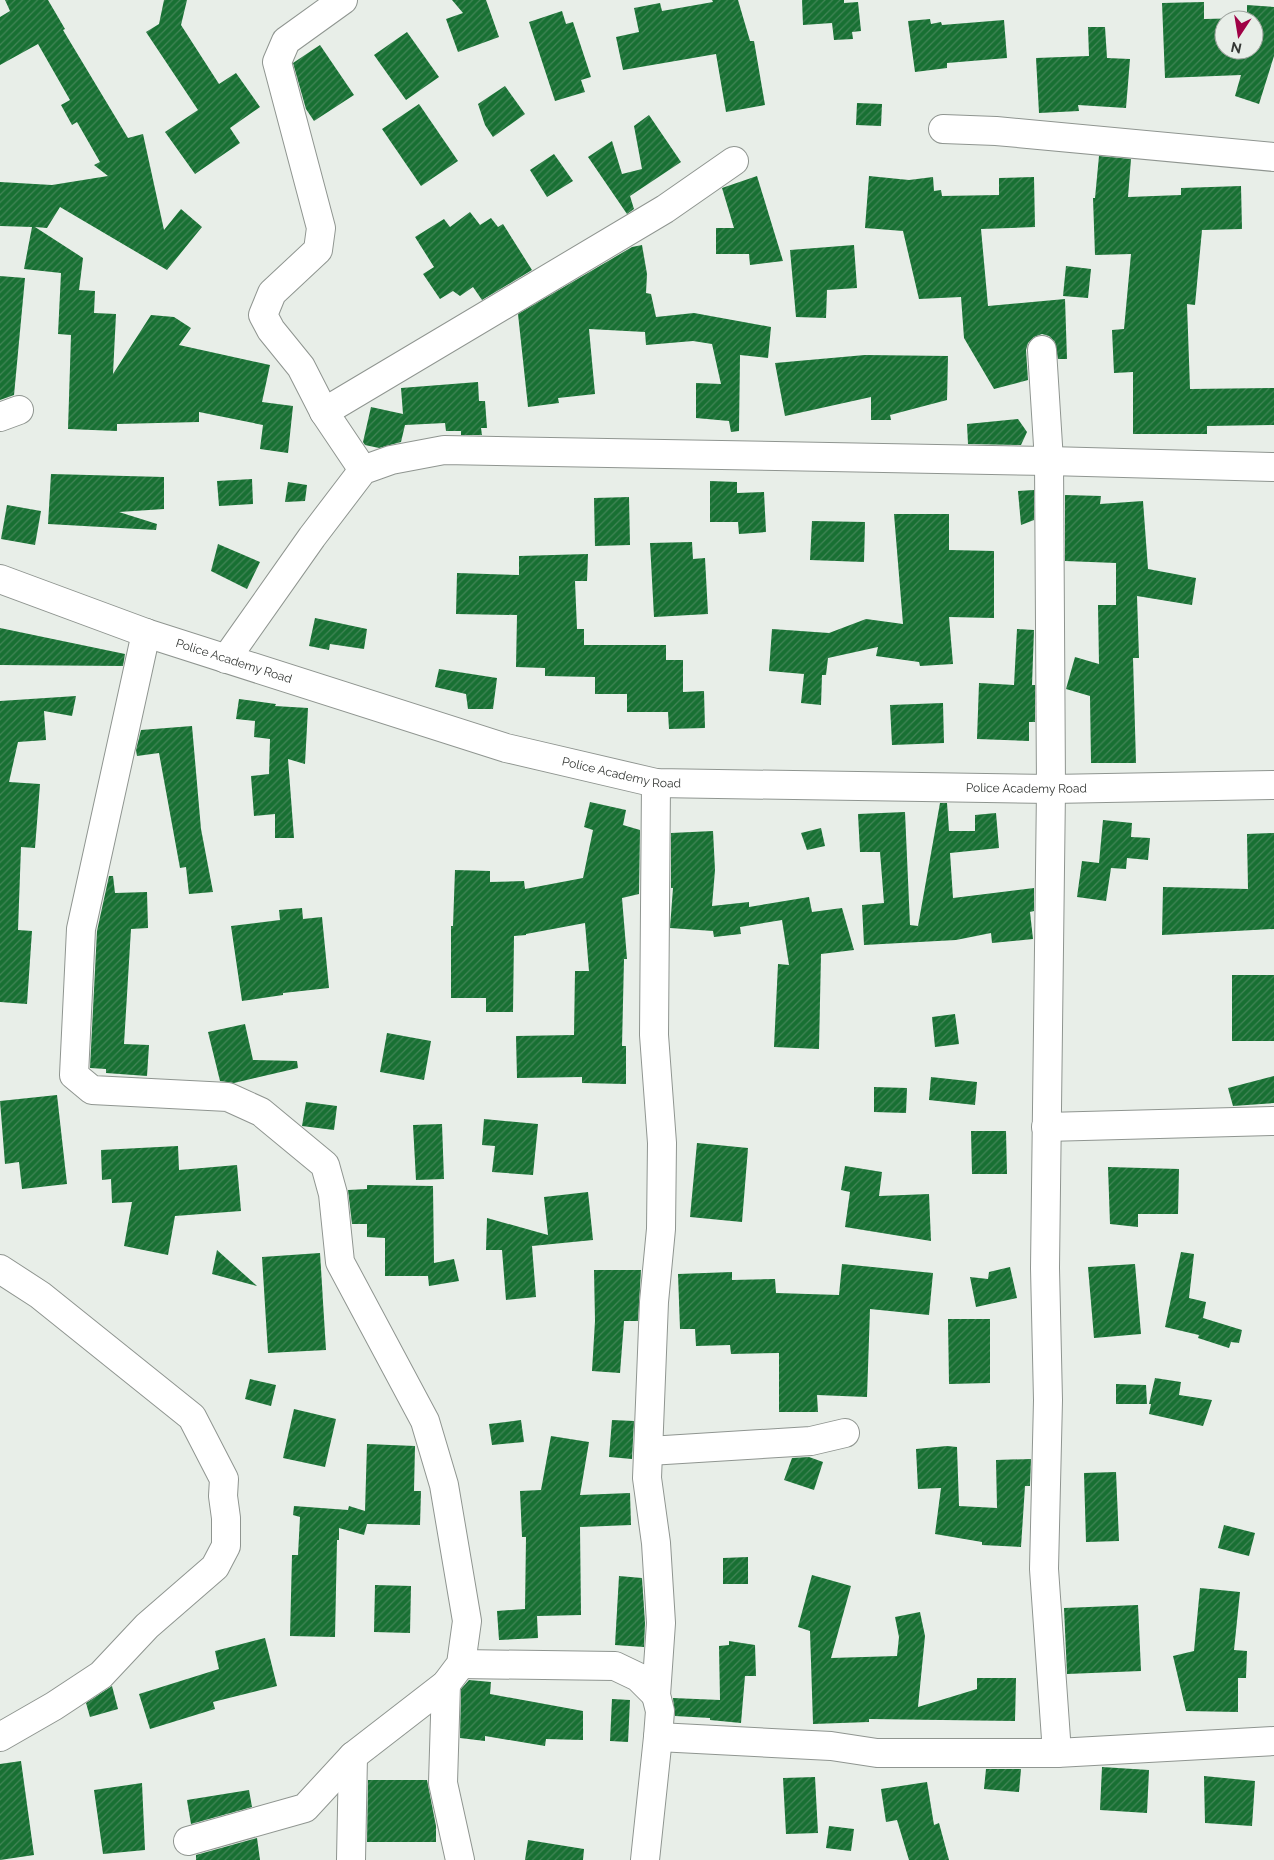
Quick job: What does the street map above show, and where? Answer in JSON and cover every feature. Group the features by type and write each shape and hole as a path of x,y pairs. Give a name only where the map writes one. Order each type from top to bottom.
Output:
{"street":[{"path":"343,0 286,41 277,62 321,228 318,250 272,294 263,315 271,330 301,367 324,412 363,470"},
{"path":"943,129 996,131 1274,157"},
{"path":"324,412 665,208 734,161"},
{"path":"1042,350 1049,461 1051,789 1045,1268 1048,1400 1044,1569 1057,1753"},
{"path":"226,660 312,537 363,470 391,460 444,450 1274,467"},
{"name":"Police Academy Road","path":"0,579 146,633 226,660 506,748 656,783 1051,789 1274,784"},
{"path":"146,633 81,929 74,1075 92,1090 228,1097 262,1112 325,1165 333,1194 340,1262 425,1421 444,1485 467,1621 454,1674 443,1783 460,1860"},
{"path":"645,1860 660,1711 656,1695 661,1623 656,1543 647,1478 654,1302 661,1229 662,1143 654,1034 656,783"},
{"path":"1046,1127 1274,1121"},
{"path":"0,1268 40,1295 192,1417 224,1479 223,1496 226,1518 226,1546 215,1567 147,1626 101,1675 54,1706 0,1737"},
{"path":"648,1451 811,1441 845,1433"},
{"path":"188,1841 305,1808 353,1756 454,1674 615,1666 638,1677 656,1695"},
{"path":"658,1737 830,1746 877,1754 1057,1753 1274,1741"},
{"path":"351,1860 353,1756"}],"building":[{"path":"5,0 48,0 65,29 63,30 128,138 143,134 164,230 181,209 202,227 167,270 60,207 47,228 35,227 83,258 79,290 95,291 94,313 116,314 113,374 151,315 174,317 191,328 179,345 270,365 262,402 293,406 288,453 260,449 263,425 199,412 199,422 117,424 117,431 68,429 71,335 58,334 61,273 24,269 32,227 0,226 0,182 52,185 108,176 94,165 100,162 77,122 72,125 61,105 70,100 38,44 0,65 0,17 10,11"},
{"path":"164,0 187,0 181,25 219,84 236,73 260,107 230,128 240,143 195,174 165,132 198,110 146,32 159,24"},
{"path":"452,0 486,0 499,37 458,52 446,19 463,13"},
{"path":"712,0 738,0 750,41 754,41 765,105 726,112 716,54 623,70 616,37 639,32 634,8 660,3 662,11 713,2"},
{"path":"802,0 858,2 861,31 852,32 853,39 834,40 832,23 803,25"},
{"path":"1204,2 1204,19 1214,19 1214,60 1264,60 1264,10 1247,10 1247,5 1274,7 1274,56 1259,104 1235,96 1241,75 1165,78 1162,3"},
{"path":"562,11 566,24 573,22 591,77 581,80 585,92 555,101 529,22"},
{"path":"930,19 931,24 941,22 942,25 1004,20 1007,58 947,63 947,68 915,72 908,21"},
{"path":"1088,27 1105,27 1107,58 1130,59 1126,108 1078,105 1079,111 1039,113 1036,58 1089,56"},
{"path":"407,32 439,77 406,100 374,55"},
{"path":"320,45 354,95 314,121 306,109 293,63"},
{"path":"505,86 525,114 493,137 485,125 478,104"},
{"path":"857,103 882,104 881,126 856,125"},
{"path":"419,104 458,161 421,186 382,129"},
{"path":"649,115 681,162 630,196 634,209 627,214 588,157 612,141 622,174 642,169 634,126"},
{"path":"554,154 573,181 547,197 530,170"},
{"path":"1099,156 1131,159 1128,197 1181,195 1181,188 1241,186 1242,229 1202,230 1195,305 1187,304 1190,389 1274,388 1274,425 1207,426 1207,434 1133,434 1133,372 1114,373 1112,330 1124,329 1131,254 1095,255 1093,198 1095,198"},
{"path":"757,176 783,261 750,265 749,254 716,254 716,228 734,228 722,188"},
{"path":"869,176 909,180 933,177 934,191 941,190 942,196 999,195 999,178 1034,177 1035,227 981,229 988,306 1065,299 1067,359 1058,359 1055,342 1049,336 1042,334 1034,337 1028,343 1026,350 1028,380 994,389 964,338 961,297 919,299 903,231 865,228"},
{"path":"470,212 480,225 491,218 498,227 503,224 532,270 482,300 473,287 460,296 453,291 440,299 423,274 434,267 415,237 444,219 450,227"},
{"path":"642,245 647,274 646,293 651,294 656,317 694,313 771,327 768,358 740,355 739,431 731,432 729,421 696,418 696,383 721,384 712,344 693,341 646,345 645,332 589,329 595,394 558,398 559,403 528,407 518,314 632,247"},
{"path":"854,245 857,288 827,290 826,318 796,317 790,250"},
{"path":"1066,266 1091,269 1088,298 1063,296"},
{"path":"0,276 25,278 14,395 0,400"},
{"path":"865,355 948,356 947,400 890,415 891,420 871,420 871,397 785,416 775,363"},
{"path":"478,382 479,401 485,401 487,428 481,428 482,435 461,435 461,431 446,431 445,423 405,425 401,442 379,448 365,445 363,442 371,407 403,414 401,388"},
{"path":"1018,419 1027,432 1021,445 968,444 967,424"},
{"path":"51,474 164,477 164,509 119,512 157,524 156,530 48,524"},
{"path":"252,479 253,504 219,506 217,481"},
{"path":"710,481 737,482 737,493 764,492 766,532 739,534 738,522 710,522"},
{"path":"288,482 307,485 305,501 285,502"},
{"path":"1034,490 1034,520 1021,525 1018,491"},
{"path":"1065,495 1101,496 1100,504 1143,501 1148,569 1196,578 1192,605 1137,596 1139,658 1133,658 1136,763 1091,763 1090,696 1066,689 1075,657 1099,664 1098,605 1116,605 1116,563 1065,561"},
{"path":"629,497 630,545 595,546 594,498"},
{"path":"7,505 41,511 35,545 1,539"},
{"path":"894,514 949,514 949,550 994,551 994,618 949,617 953,664 920,666 919,662 876,656 878,647 828,658 826,675 822,675 821,705 801,703 804,674 769,671 772,629 829,633 866,619 903,624"},
{"path":"812,521 865,522 864,562 810,560"},
{"path":"692,542 693,559 705,558 708,614 654,617 650,543"},
{"path":"218,544 260,562 247,589 211,571"},
{"path":"588,554 587,581 575,581 577,629 584,629 584,645 666,645 666,660 683,660 683,692 704,691 705,728 669,729 668,712 627,712 627,694 595,694 595,677 545,676 545,668 516,667 517,615 456,614 457,573 519,575 519,556"},
{"path":"315,618 367,629 364,649 330,644 329,650 309,646"},
{"path":"0,628 125,654 123,666 0,665"},
{"path":"1017,629 1034,630 1032,685 1035,685 1035,722 1029,722 1029,741 977,739 979,683 1014,685"},
{"path":"439,669 497,678 493,709 468,709 466,694 435,687"},
{"path":"76,696 72,716 44,711 46,740 18,742 9,782 40,784 35,848 21,847 18,930 32,931 27,1004 0,1002 0,701"},
{"path":"239,699 276,704 275,706 308,708 305,764 288,759 294,838 275,838 275,814 254,816 251,776 269,774 270,739 254,737 255,721 236,719"},
{"path":"943,703 944,743 892,745 890,705"},
{"path":"192,726 201,829 213,892 189,894 186,867 180,868 159,753 137,756 136,750 141,730"},
{"path":"590,802 626,810 623,825 640,830 639,894 622,898 627,959 624,959 622,1046 626,1046 626,1084 582,1083 582,1077 517,1078 516,1036 574,1035 575,971 589,971 585,923 514,936 513,1012 486,1012 486,998 451,998 451,926 453,926 455,870 490,871 490,882 524,881 525,889 583,878 593,830 584,827"},
{"path":"940,803 947,803 949,831 975,831 975,815 996,813 999,848 950,853 953,898 1034,888 1034,911 1030,912 1033,939 992,943 991,933 956,940 864,945 862,905 884,903 880,852 860,852 858,814 905,812 910,925 918,926"},
{"path":"1103,820 1132,823 1131,837 1150,838 1148,860 1127,858 1126,869 1111,868 1106,901 1077,897 1082,861 1099,863"},
{"path":"821,828 825,846 807,850 801,833"},
{"path":"713,831 715,870 712,906 749,902 749,907 809,897 812,912 842,908 854,950 821,954 819,1049 774,1047 778,964 789,965 782,920 740,927 741,934 714,937 713,931 670,928 673,888 671,888 671,833"},
{"path":"1274,833 1274,929 1162,935 1163,887 1248,889 1247,834"},
{"path":"109,876 113,876 115,893 147,892 148,928 131,929 124,1044 149,1045 147,1076 106,1073 106,1069 90,1068 97,931"},
{"path":"302,908 303,919 322,917 329,988 283,993 283,995 242,1001 231,926 280,920 279,910"},
{"path":"1232,975 1274,975 1274,1041 1232,1041"},
{"path":"955,1014 959,1044 935,1047 932,1017"},
{"path":"245,1024 253,1060 297,1061 298,1068 234,1083 220,1081 208,1032"},
{"path":"387,1033 431,1041 424,1080 380,1072"},
{"path":"1274,1076 1274,1103 1233,1106 1228,1088"},
{"path":"931,1077 977,1082 975,1105 929,1100"},
{"path":"874,1087 907,1088 906,1113 874,1112"},
{"path":"57,1095 67,1184 22,1189 19,1162 5,1164 0,1101"},
{"path":"306,1102 337,1106 334,1130 302,1126"},
{"path":"484,1119 538,1124 533,1175 492,1172 495,1146 482,1145"},
{"path":"442,1124 444,1179 416,1180 413,1125"},
{"path":"971,1131 1006,1131 1007,1174 972,1174"},
{"path":"697,1143 748,1148 742,1222 690,1217"},
{"path":"178,1146 179,1170 237,1165 241,1211 175,1216 168,1255 124,1246 132,1202 112,1203 111,1179 102,1180 101,1150"},
{"path":"845,1166 882,1172 879,1196 929,1194 931,1241 845,1227 850,1192 841,1190"},
{"path":"1108,1167 1179,1169 1178,1214 1138,1214 1138,1227 1110,1224"},
{"path":"367,1185 433,1186 434,1263 454,1259 459,1281 429,1286 428,1276 385,1276 385,1238 367,1237 367,1224 352,1224 348,1190 367,1189"},
{"path":"588,1192 593,1240 532,1246 536,1297 506,1300 502,1250 486,1250 487,1218 548,1235 544,1197"},
{"path":"217,1250 257,1286 212,1274"},
{"path":"1181,1252 1194,1254 1189,1298 1206,1302 1203,1318 1242,1330 1239,1343 1231,1342 1229,1348 1198,1338 1199,1335 1165,1327"},
{"path":"320,1253 326,1350 268,1353 262,1257"},
{"path":"842,1264 933,1273 929,1315 870,1309 867,1397 817,1395 818,1412 779,1412 779,1353 731,1354 730,1345 696,1346 695,1329 680,1329 678,1274 732,1272 732,1280 775,1279 776,1293 839,1295"},
{"path":"1135,1264 1141,1334 1094,1338 1088,1267"},
{"path":"1010,1267 1017,1298 976,1307 970,1277 988,1279 989,1272"},
{"path":"594,1270 641,1270 638,1321 624,1321 620,1373 592,1371 595,1321"},
{"path":"948,1319 990,1319 990,1383 949,1384"},
{"path":"1155,1378 1181,1382 1179,1395 1212,1400 1203,1426 1149,1414 1151,1404 1149,1404"},
{"path":"250,1379 276,1385 271,1406 245,1399"},
{"path":"1116,1384 1146,1385 1147,1404 1116,1404"},
{"path":"294,1409 336,1419 325,1467 283,1458"},
{"path":"521,1420 524,1442 492,1445 489,1424"},
{"path":"612,1420 634,1421 632,1459 609,1457"},
{"path":"551,1436 589,1442 580,1495 630,1493 631,1525 580,1527 581,1615 537,1616 538,1638 499,1640 497,1611 525,1609 526,1537 522,1537 520,1491 541,1490"},
{"path":"367,1444 415,1446 414,1491 421,1491 420,1525 367,1524 364,1535 339,1528 339,1540 337,1540 335,1637 290,1636 292,1555 298,1555 300,1517 293,1515 294,1506 348,1510 349,1506 365,1511"},
{"path":"957,1447 959,1506 997,1508 996,1460 1031,1459 1030,1486 1025,1486 1021,1547 982,1545 982,1542 935,1534 941,1488 918,1489 916,1449"},
{"path":"809,1457 823,1462 814,1490 784,1480 792,1458"},
{"path":"1116,1472 1119,1541 1086,1542 1084,1473"},
{"path":"1224,1525 1255,1533 1249,1556 1218,1548"},
{"path":"748,1557 748,1584 723,1584 723,1558"},
{"path":"812,1575 851,1586 831,1658 897,1656 899,1637 895,1617 920,1612 925,1636 918,1707 977,1689 977,1678 1016,1678 1015,1721 869,1719 869,1722 813,1724 810,1631 798,1627"},
{"path":"619,1576 642,1578 645,1623 644,1647 615,1645"},
{"path":"375,1585 411,1586 410,1633 374,1632"},
{"path":"1200,1588 1240,1592 1234,1650 1247,1651 1246,1678 1238,1678 1238,1712 1186,1711 1173,1656 1194,1651"},
{"path":"1138,1605 1141,1671 1067,1674 1064,1608"},
{"path":"265,1638 277,1686 213,1702 215,1709 150,1729 139,1694 219,1669 215,1651"},
{"path":"729,1641 755,1645 756,1676 745,1676 741,1723 710,1720 710,1718 675,1716 673,1698 720,1700 719,1646 729,1645"},
{"path":"469,1680 491,1682 490,1694 583,1711 583,1740 546,1739 545,1746 485,1736 485,1741 460,1738 461,1689"},
{"path":"112,1686 118,1709 90,1717 86,1703"},
{"path":"612,1699 630,1700 628,1742 610,1741"},
{"path":"21,1761 34,1855 0,1860 0,1764"},
{"path":"1102,1767 1149,1770 1147,1813 1100,1810"},
{"path":"986,1769 1021,1769 1019,1792 984,1789"},
{"path":"1204,1776 1255,1781 1252,1826 1205,1823"},
{"path":"815,1777 818,1833 786,1834 783,1778"},
{"path":"368,1780 427,1780 436,1826 436,1842 367,1842"},
{"path":"927,1782 934,1825 939,1823 949,1860 909,1860 897,1820 886,1822 881,1789"},
{"path":"142,1783 145,1850 103,1854 94,1790"},
{"path":"249,1790 252,1807 191,1824 187,1800"},
{"path":"829,1826 854,1829 851,1851 826,1848"},
{"path":"257,1838 260,1860 196,1860 196,1855"},
{"path":"528,1840 584,1849 583,1860 525,1860"}]}
